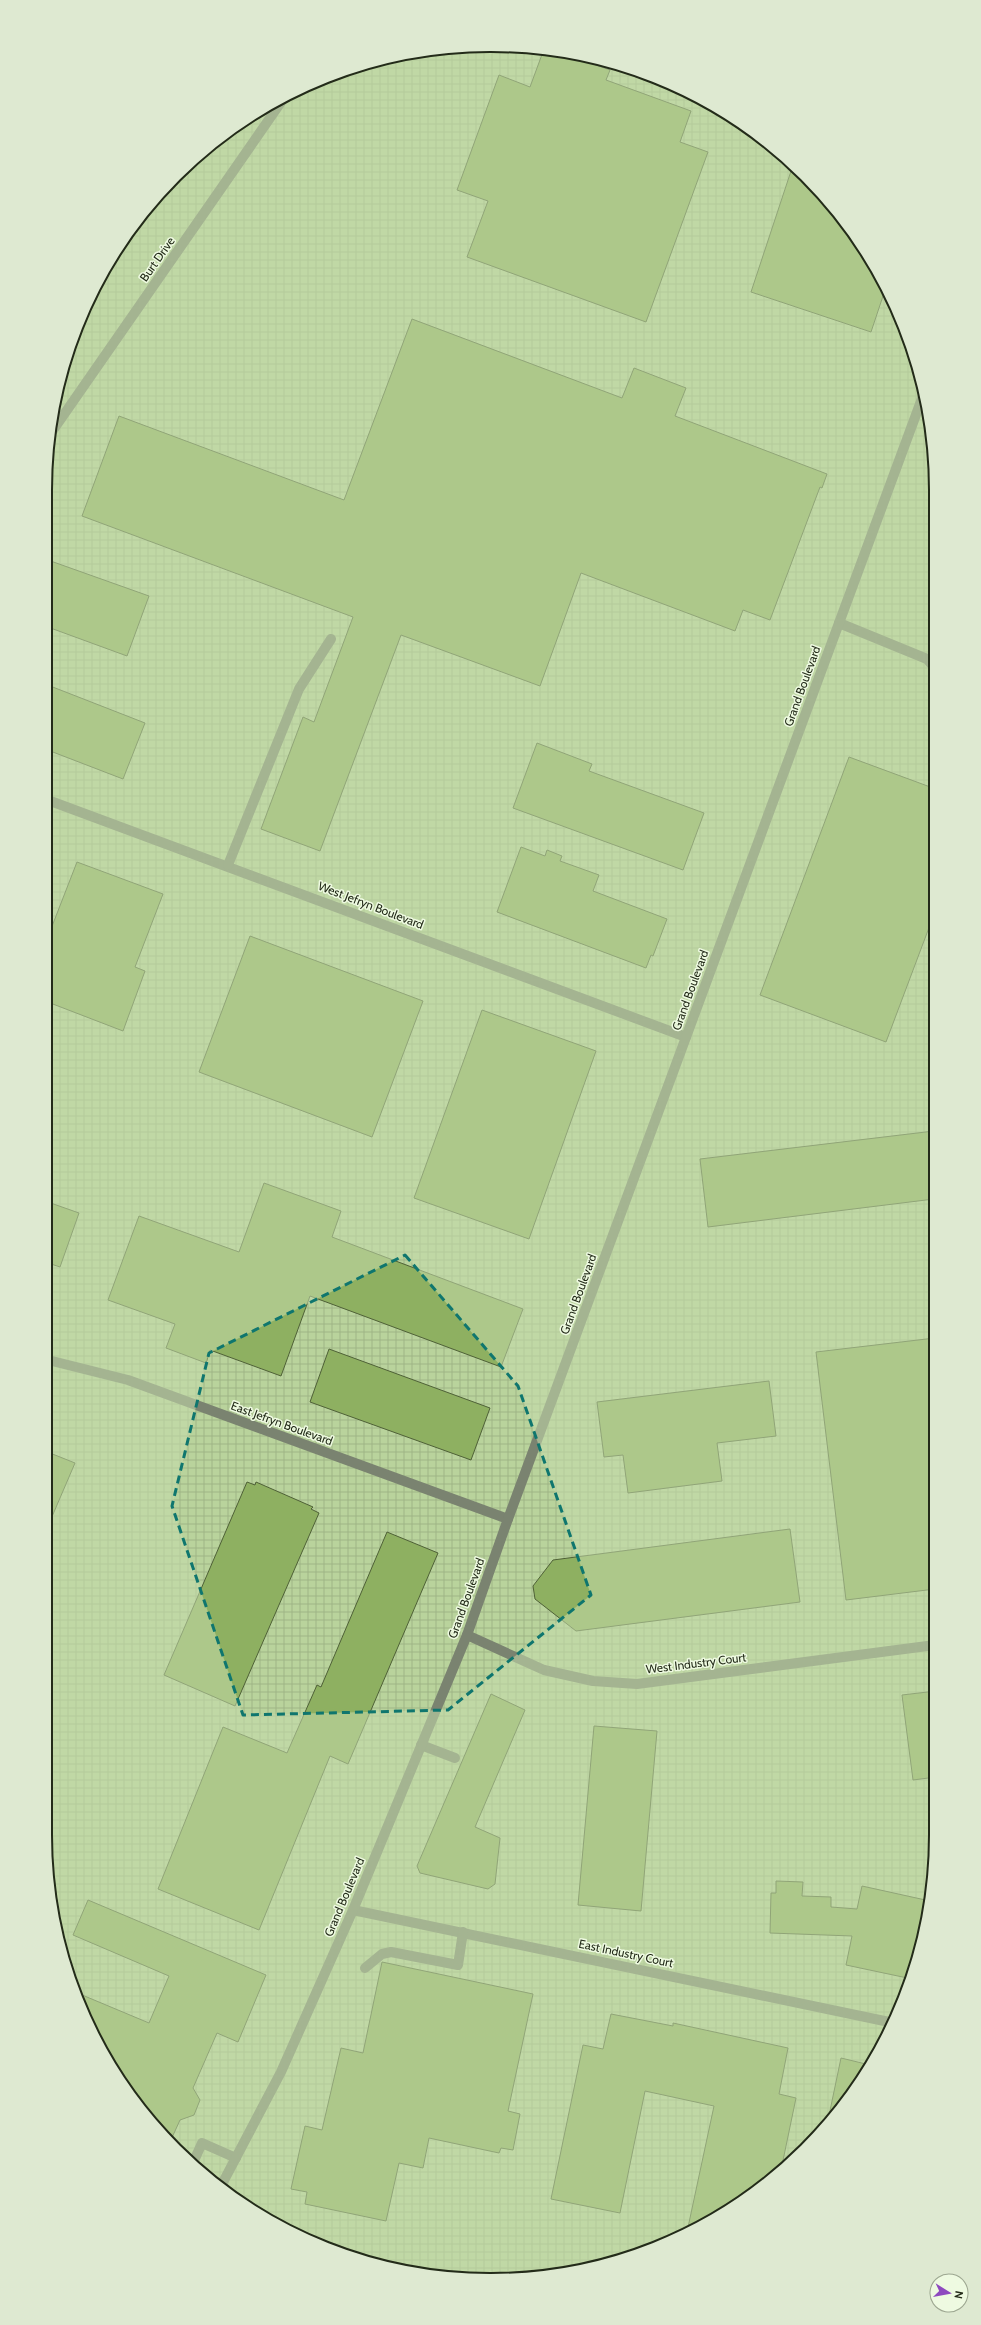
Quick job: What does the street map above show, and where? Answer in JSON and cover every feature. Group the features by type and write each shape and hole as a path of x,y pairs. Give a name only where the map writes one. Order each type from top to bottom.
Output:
{"street":[{"name":"Burt Drive","path":"57,424 278,107"},
{"name":"Grand Boulevard","path":"223,2182 281,2072 353,1910 467,1635 508,1519 920,403"},
{"path":"839,623 929,659"},
{"path":"228,865 300,689 331,639"},
{"name":"West Jefryn Boulevard","path":"52,802 228,865 686,1037"},
{"name":"East Jefryn Boulevard","path":"52,1360 128,1380 508,1519"},
{"name":"West Industry Court","path":"467,1635 544,1670 593,1681 637,1684 929,1646"},
{"path":"421,1744 455,1758"},
{"name":"East Industry Court","path":"353,1910 887,2022"},
{"path":"365,1968 382,1954 391,1952 458,1964 463,1932"},
{"path":"195,2159 202,2143 236,2158"}],"highlighted area":[{"path":"405,1255 518,1386 591,1595 448,1710 243,1715 172,1506 209,1353"}],"shaded area":[{"path":"462,53 519,53 548,56 576,60 631,75 684,97 734,126 780,161 801,180 820,201 855,247 884,297 906,350 921,405 928,462 929,490 929,1834 928,1863 921,1920 906,1975 896,2002 870,2054 855,2078 820,2124 801,2145 780,2164 734,2199 710,2214 658,2240 631,2250 576,2265 519,2272 490,2273 433,2269 405,2265 350,2250 297,2228 247,2199 201,2164 180,2145 161,2124 126,2078 111,2054 85,2002 75,1975 60,1920 53,1863 52,490 53,462 60,405 75,350 85,323 111,271 126,247 161,201 180,180 224,143 247,126 297,97 323,85 377,67 405,60"}],"building":[{"path":"542,55 576,60 610,70 606,80 691,111 680,142 708,152 646,322 467,257 488,201 457,190 499,75 530,87"},
{"path":"791,171 820,201 838,224 855,247 883,295 871,332 751,292"},
{"path":"412,319 622,398 634,368 686,388 675,416 827,474 822,488 820,487 770,620 743,610 735,631 581,573 540,686 401,635 320,851 261,829 303,717 314,722 353,617 82,516 119,416 344,500"},
{"path":"52,561 149,596 127,656 52,629"},
{"path":"52,687 145,723 123,779 52,752"},
{"path":"537,743 592,764 589,771 704,813 683,870 513,808"},
{"path":"849,757 929,787 929,928 886,1042 760,995"},
{"path":"521,847 545,856 547,850 562,856 560,861 599,875 593,891 667,919 653,956 651,955 646,968 497,912"},
{"path":"77,862 163,894 135,967 145,971 123,1031 52,1004 52,926"},
{"path":"250,936 423,1001 372,1137 199,1072"},
{"path":"482,1010 596,1051 529,1239 414,1198"},
{"path":"929,1132 929,1200 708,1227 700,1159"},
{"path":"264,1183 341,1211 332,1237 523,1309 501,1367 310,1296 281,1376 210,1350 206,1363 166,1348 175,1324 108,1300 139,1216 239,1252"},
{"path":"52,1203 79,1213 60,1267 52,1264"},
{"path":"929,1339 929,1590 846,1600 816,1352"},
{"path":"329,1349 490,1408 471,1460 310,1402"},
{"path":"769,1381 776,1436 717,1443 722,1481 628,1493 623,1455 604,1457 597,1402"},
{"path":"52,1454 75,1463 52,1517"},
{"path":"247,1482 255,1485 256,1482 313,1507 311,1509 319,1513 235,1706 164,1675"},
{"path":"790,1529 800,1602 576,1631 535,1599 533,1586 553,1560"},
{"path":"387,1532 438,1553 348,1764 330,1756 259,1930 158,1889 223,1727 287,1753 317,1685 321,1687"},
{"path":"929,1692 929,1778 913,1780 902,1695"},
{"path":"491,1694 525,1710 475,1827 500,1838 495,1884 488,1889 420,1873 417,1866"},
{"path":"594,1726 657,1731 641,1911 578,1905"},
{"path":"776,1881 803,1882 802,1896 831,1897 831,1907 857,1909 862,1886 924,1900 921,1920 905,1978 846,1965 852,1936 770,1933 771,1893 776,1893"},
{"path":"88,1900 266,1975 238,2042 217,2033 193,2088 200,2100 194,2115 180,2120 172,2137 126,2078 97,2028 82,1995 149,2023 169,1976 73,1935"},
{"path":"382,1962 533,1994 508,2111 520,2114 513,2150 501,2148 499,2153 429,2138 423,2168 399,2163 386,2221 305,2204 307,2192 291,2189 305,2126 322,2130 341,2048 363,2053"},
{"path":"611,2014 673,2026 673,2023 788,2048 779,2094 796,2098 783,2161 734,2199 688,2226 714,2106 645,2091 620,2213 551,2199 583,2045 603,2049"},
{"path":"841,2058 864,2064 855,2078 830,2111"}]}
